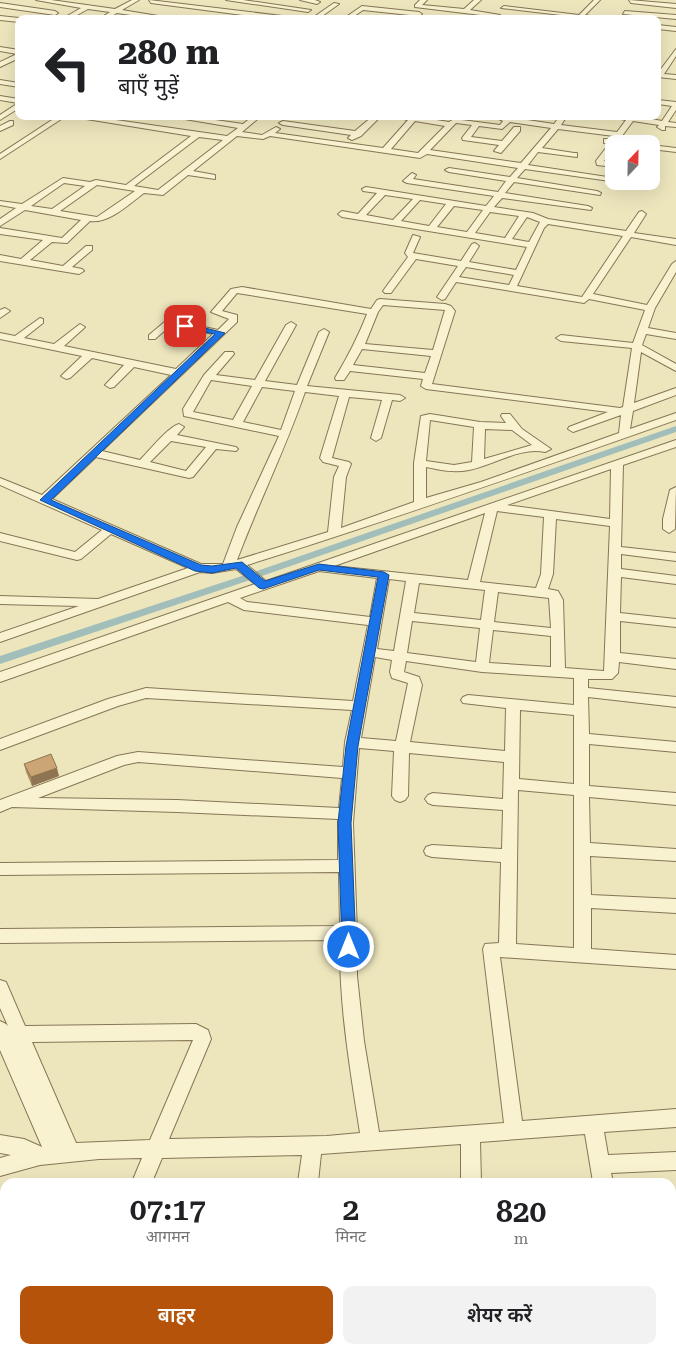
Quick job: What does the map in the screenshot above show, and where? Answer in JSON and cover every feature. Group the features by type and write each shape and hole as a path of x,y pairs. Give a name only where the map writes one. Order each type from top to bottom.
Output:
{"street":[{"path":"0,16 32,0"},
{"path":"39,0 140,15"},
{"path":"68,4 76,0"},
{"path":"72,15 105,0"},
{"path":"110,15 136,0"},
{"path":"156,15 189,0"},
{"path":"211,14 234,0 308,10"},
{"path":"258,15 283,0"},
{"path":"303,0 317,2"},
{"path":"424,0 417,6 461,15"},
{"path":"467,15 478,0"},
{"path":"151,1 245,15"},
{"path":"497,15 512,1"},
{"path":"587,1 596,1"},
{"path":"582,15 596,1"},
{"path":"628,15 626,8 632,1 676,6"},
{"path":"320,15 336,4"},
{"path":"535,12 543,4"},
{"path":"0,5 56,13"},
{"path":"351,15 360,8 412,15"},
{"path":"504,8 570,15"},
{"path":"579,8 588,9"},
{"path":"378,15 384,10"},
{"path":"0,16 15,19"},
{"path":"661,17 676,17"},
{"path":"661,22 676,24"},
{"path":"661,27 676,29"},
{"path":"0,49 15,53"},
{"path":"661,72 676,51"},
{"path":"0,65 15,56"},
{"path":"0,65 9,67"},
{"path":"661,75 676,77"},
{"path":"0,82 15,84"},
{"path":"0,98 15,102"},
{"path":"661,102 676,104 661,128 676,130"},
{"path":"0,118 15,106"},
{"path":"0,109 10,110"},
{"path":"2,155 57,120"},
{"path":"99,120 198,134 260,137 270,134 287,120"},
{"path":"198,120 245,127"},
{"path":"52,213 96,182 160,193 253,120"},
{"path":"344,145 374,120"},
{"path":"385,151 412,120"},
{"path":"435,120 450,124"},
{"path":"502,127 508,120"},
{"path":"522,120 620,135 631,120"},
{"path":"469,235 561,120"},
{"path":"642,120 676,125"},
{"path":"270,134 420,156 455,121 605,141"},
{"path":"0,129 10,123"},
{"path":"283,123 358,134"},
{"path":"477,124 466,138 474,143 505,144"},
{"path":"495,155 517,129"},
{"path":"127,188 198,134"},
{"path":"660,148 676,150"},
{"path":"537,150 574,155"},
{"path":"424,152 605,178"},
{"path":"605,154 600,163 605,164"},
{"path":"395,222 436,186 461,157"},
{"path":"449,170 598,193"},
{"path":"188,172 212,177"},
{"path":"412,175 407,181 588,208"},
{"path":"0,223 63,180 91,185"},
{"path":"577,225 605,185"},
{"path":"366,189 676,242"},
{"path":"0,203 88,219 103,218 141,191"},
{"path":"360,217 383,192"},
{"path":"431,228 452,203"},
{"path":"342,214 530,245"},
{"path":"454,279 581,300 588,296 642,214"},
{"path":"507,241 524,215"},
{"path":"0,238 4,232 64,241 88,219"},
{"path":"512,288 530,245 546,220"},
{"path":"416,237 409,253 413,256 518,273"},
{"path":"23,262 50,239"},
{"path":"442,297 475,246"},
{"path":"65,269 89,248"},
{"path":"388,291 413,256"},
{"path":"0,258 79,271"},
{"path":"624,434 624,410 637,346 650,308 676,264"},
{"path":"44,500 235,318 217,313 216,310 234,291 238,290 373,312"},
{"path":"588,296 650,308"},
{"path":"340,378 359,346 379,302 448,308 450,311 425,385 432,388 505,394 624,410"},
{"path":"152,337 180,312"},
{"path":"16,340 40,321"},
{"path":"168,322 221,333"},
{"path":"236,424 291,325"},
{"path":"56,348 80,327"},
{"path":"642,330 676,336"},
{"path":"236,567 243,527 285,434 324,332"},
{"path":"0,336 178,373"},
{"path":"561,338 637,346 676,368"},
{"path":"359,346 436,353"},
{"path":"228,354 208,376 187,412 192,416 285,434"},
{"path":"66,376 88,355"},
{"path":"110,385 132,363"},
{"path":"346,367 428,376"},
{"path":"208,376 301,389 400,398"},
{"path":"573,429 676,391"},
{"path":"334,534 340,477 345,464 327,460 326,458 345,393"},
{"path":"376,438 388,397"},
{"path":"506,416 515,427 558,458"},
{"path":"420,463 453,481 558,458 676,416"},
{"path":"420,504 420,463 425,418 515,427"},
{"path":"478,463 480,425"},
{"path":"142,464 178,427"},
{"path":"168,436 232,448"},
{"path":"0,677 230,598 261,583 319,567 676,443"},
{"path":"95,453 189,475 214,445"},
{"path":"0,638 199,568 236,567 420,504 478,463 518,450 542,447"},
{"path":"663,447 676,454"},
{"path":"369,652 482,667 610,675 613,657 617,464"},
{"path":"0,481 199,568"},
{"path":"671,523 676,490"},
{"path":"492,507 616,523"},
{"path":"473,585 492,507"},
{"path":"541,592 547,574 550,514"},
{"path":"0,537 77,556 110,529"},
{"path":"616,550 676,557"},
{"path":"236,567 261,583"},
{"path":"319,567 553,594 557,600 558,672"},
{"path":"615,572 676,580"},
{"path":"371,1141 350,1004 346,814 352,742 384,575"},
{"path":"400,796 402,746 415,685 414,680 397,675 413,578"},
{"path":"482,667 492,587"},
{"path":"230,598 244,606 375,622"},
{"path":"0,600 106,602"},
{"path":"407,616 558,633"},
{"path":"614,616 676,623"},
{"path":"613,657 676,664"},
{"path":"581,673 583,955"},
{"path":"581,692 676,702"},
{"path":"0,746 113,702 146,693 359,706"},
{"path":"468,700 581,711"},
{"path":"507,949 513,705"},
{"path":"581,738 676,747"},
{"path":"352,742 512,757"},
{"path":"4,805 122,760 138,757 349,773"},
{"path":"511,784 676,799"},
{"path":"433,799 511,805"},
{"path":"4,805 178,806 346,814"},
{"path":"582,849 676,855"},
{"path":"432,851 509,856"},
{"path":"0,869 346,866"},
{"path":"582,901 676,906"},
{"path":"0,936 349,933"},
{"path":"514,1130 491,949 676,962"},
{"path":"0,987 20,1034 55,1155"},
{"path":"0,1029 55,1155"},
{"path":"20,1034 200,1033 202,1039 144,1178"},
{"path":"1,1170 55,1155 99,1150 313,1145 676,1118"},
{"path":"594,1124 602,1174 676,1161"},
{"path":"470,1134 471,1178"},
{"path":"0,1144 55,1155"},
{"path":"309,1178 313,1145"}],"building":[{"path":"51,754 57,768 31,777 24,764"}],"waterway":[{"path":"0,660 255,575 676,429"}],"route":[{"path":"185,326 221,333 78,470 44,500 199,568 212,569 238,564 263,585 319,567 384,575 352,746 345,823 349,947"}]}
